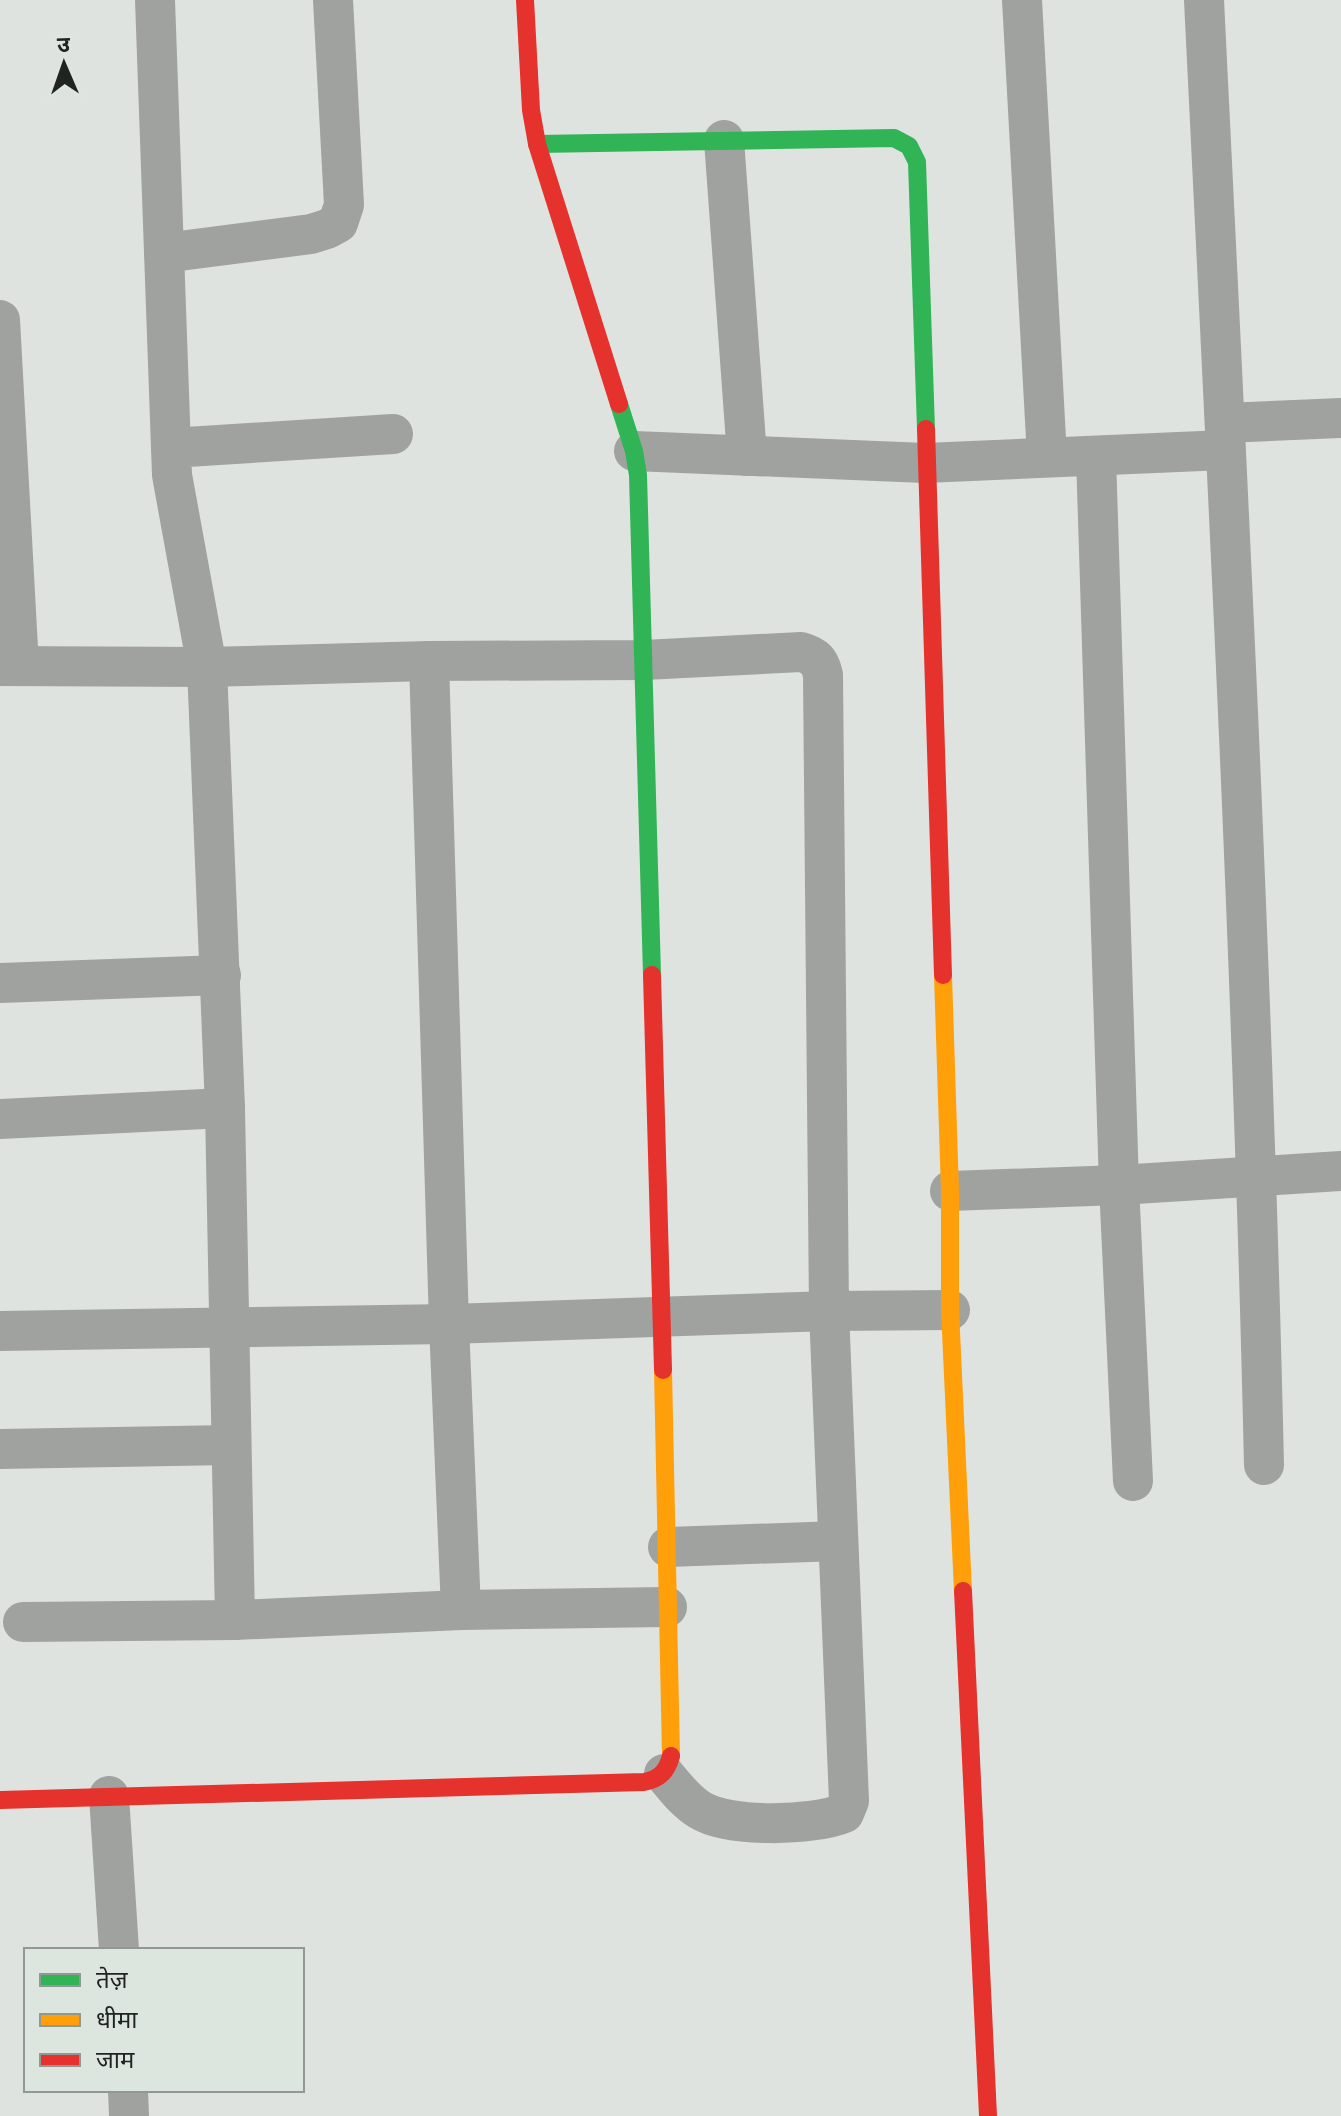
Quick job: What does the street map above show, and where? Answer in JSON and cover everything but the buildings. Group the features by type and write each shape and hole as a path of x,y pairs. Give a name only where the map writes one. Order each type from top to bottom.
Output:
{"street":[{"path":"155,0 172,475 207,667 225,1108 235,1620"},
{"path":"164,253 311,234 338,223 344,205 333,0"},
{"path":"0,1800 644,1782 654,1781 664,1774 671,1758 640,503 634,451 537,144 531,110 525,0"},
{"path":"1022,0 1047,457"},
{"path":"1204,0 1257,1176 1264,1465"},
{"path":"537,144 877,137 894,138 909,146 917,162 950,1191 950,1310 988,2116"},
{"path":"724,140 747,456"},
{"path":"0,320 9,666 207,667 429,661 644,660 801,652 812,655 820,662 823,675 829,1311 849,1801 844,1813 829,1819 755,1823 724,1820 701,1811 685,1799 664,1774"},
{"path":"634,451 925,463 1096,456 1341,418"},
{"path":"171,448 393,434"},
{"path":"1096,456 1119,1185 1133,1481"},
{"path":"429,661 461,1610"},
{"path":"0,983 221,975"},
{"path":"0,1119 225,1108"},
{"path":"950,1191 1119,1185 1341,1171"},
{"path":"0,1331 449,1324 950,1310"},
{"path":"0,1449 230,1445"},
{"path":"668,1547 838,1541"},
{"path":"23,1622 235,1620 461,1610 667,1607"},
{"path":"109,1796 119,1948"},
{"path":"128,2092 129,2116"}],"traffic: fast":[{"path":"537,144 894,138 909,146 917,162 926,429"},
{"path":"619,404 638,475 652,975"}],"traffic: slow":[{"path":"943,975 950,1191 950,1310 963,1591"},
{"path":"663,1370 671,1756"}],"traffic: jam":[{"path":"525,0 531,110 537,144 619,404"},
{"path":"926,429 943,975"},
{"path":"652,975 663,1370"},
{"path":"963,1591 988,2116"},
{"path":"0,1800 644,1782 662,1774 671,1756"}]}
